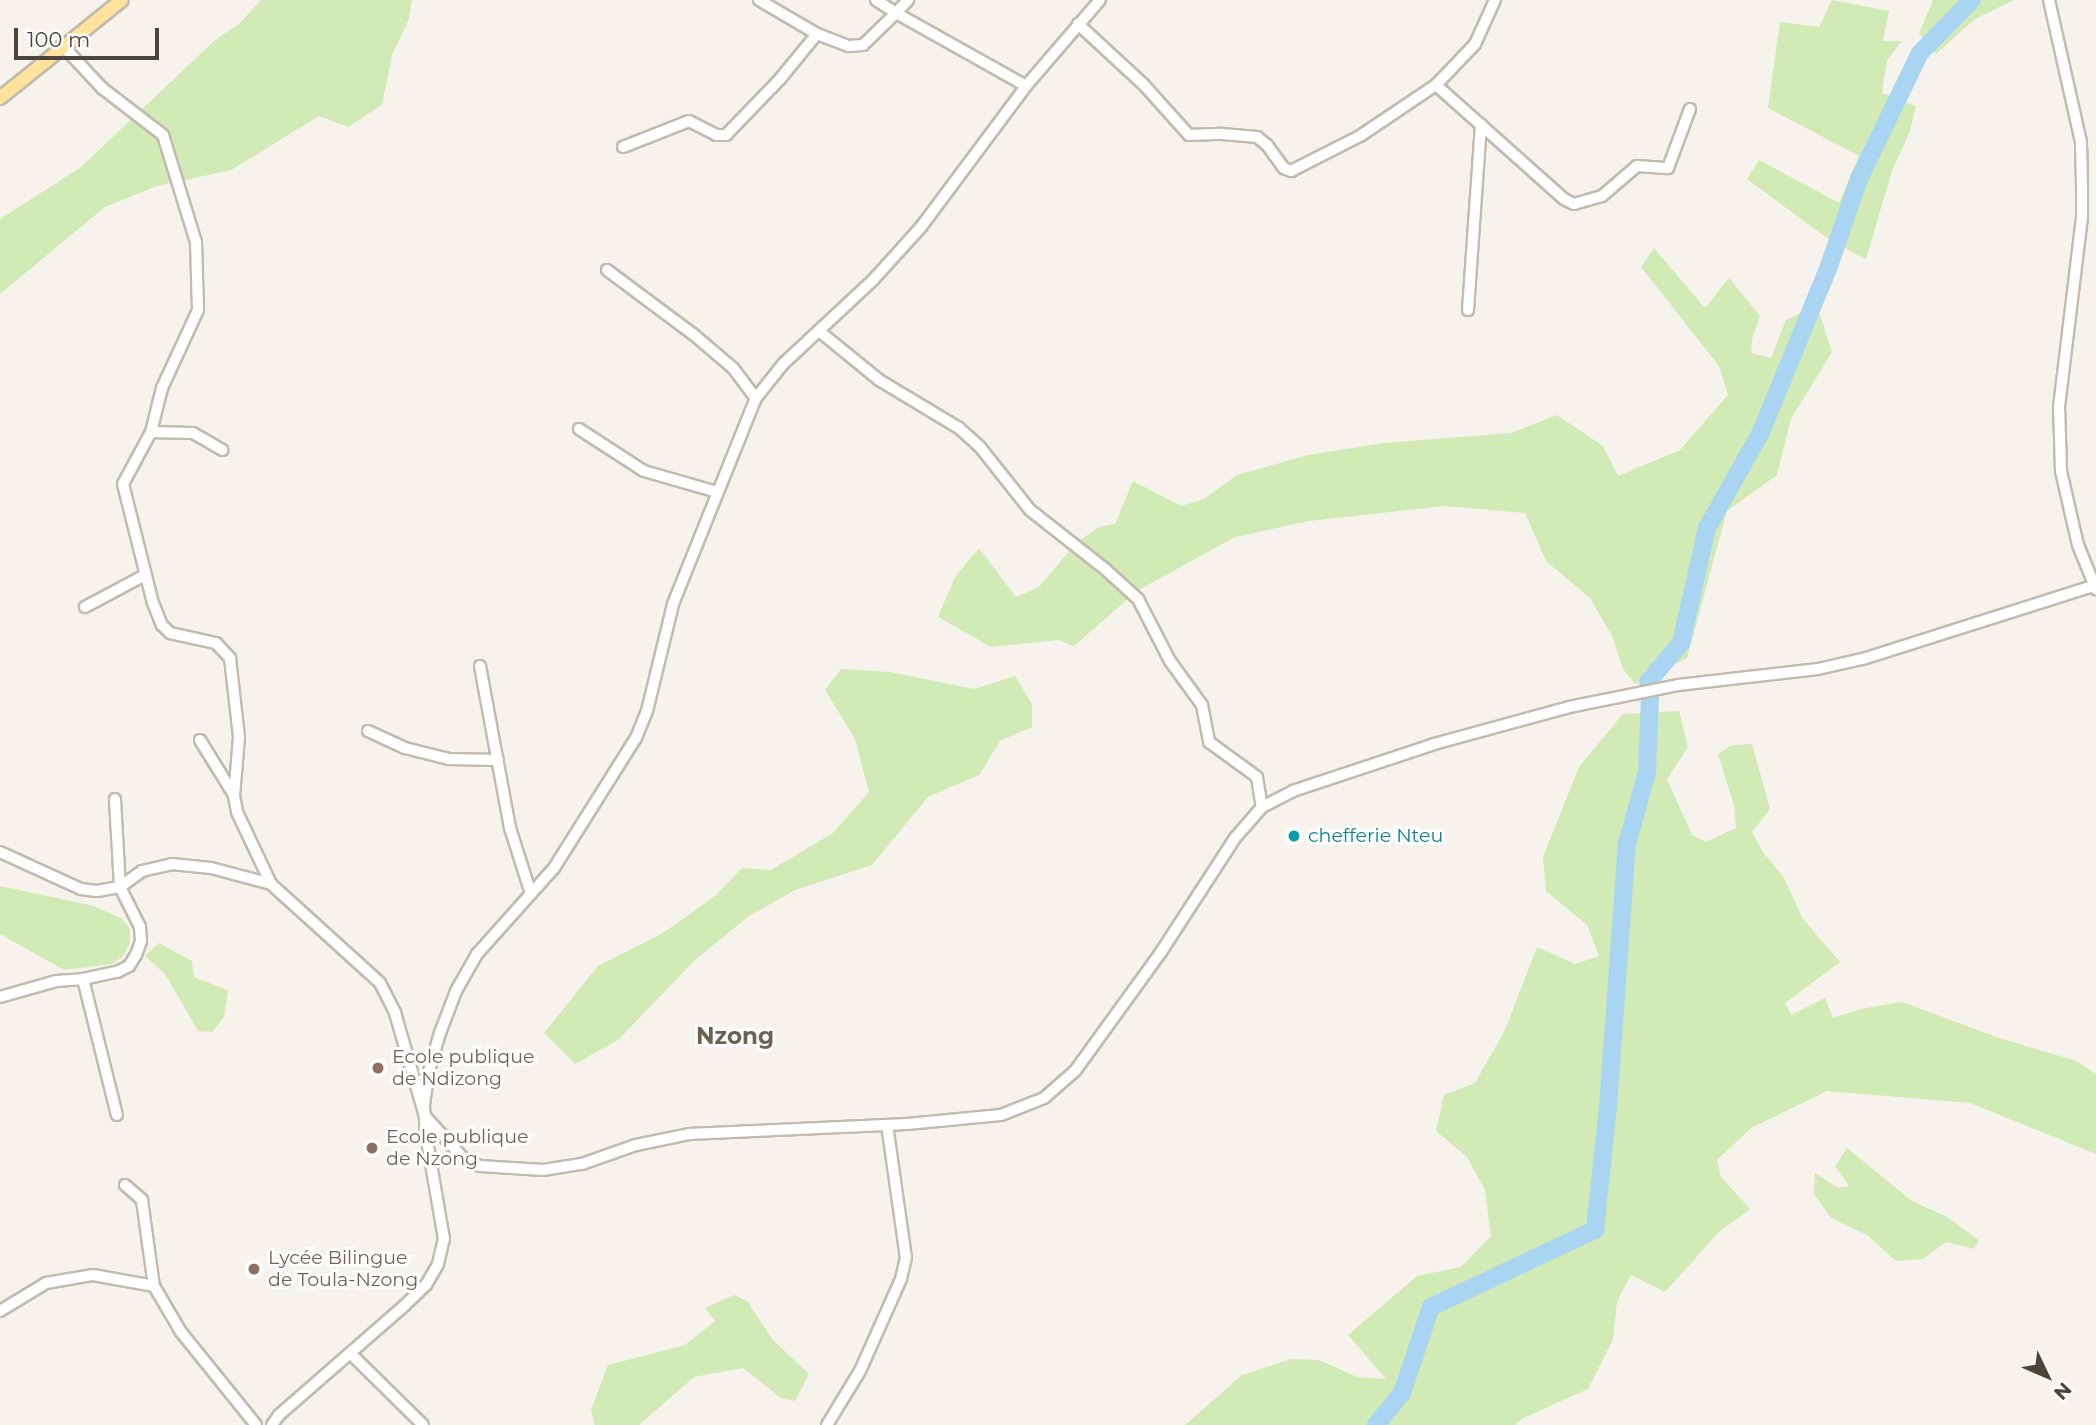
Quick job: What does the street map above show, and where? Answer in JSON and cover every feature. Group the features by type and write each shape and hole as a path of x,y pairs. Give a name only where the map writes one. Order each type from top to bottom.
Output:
{"main road":[{"path":"0,97 62,45 122,0"}],"street":[{"path":"759,0 817,34 857,47 869,40 908,0"},
{"path":"876,0 1027,86"},
{"path":"1100,0 1027,86 921,228 820,331 783,364 755,398 673,604 647,711 636,738 567,849 477,954 456,991 429,1071 425,1116 464,1159 480,1166 543,1170 582,1164 645,1143 689,1134 887,1125 1001,1115 1024,1108 1061,1086 1125,1003 1235,838 1262,807 1325,779 1555,710 1678,685 1818,669 1866,659 2096,587 2071,522 2061,471 2059,406 2082,217 2081,142 2049,0"},
{"path":"1078,24 1144,85 1189,135 1222,134 1257,138 1287,171 1360,136 1436,85 1475,44 1495,0"},
{"path":"623,147 689,121 716,135 726,135 780,79 817,34"},
{"path":"62,45 102,88 163,135 196,243 198,310 162,387 151,432 123,484 145,575 162,625 170,633 216,643 230,658 239,737 234,796"},
{"path":"1436,85 1554,191 1574,205 1602,196 1637,166 1668,168 1690,109"},
{"path":"1468,310 1481,124"},
{"path":"607,271 693,334 733,368 755,398"},
{"path":"820,331 868,373 958,428 980,447 1030,510 1105,569 1138,599 1170,661 1202,705 1209,742 1257,777 1262,807"},
{"path":"579,429 644,471 717,492"},
{"path":"151,432 192,433 223,450"},
{"path":"85,607 145,575"},
{"path":"480,666 510,828 531,894"},
{"path":"368,730 405,748 449,759 498,760"},
{"path":"200,740 234,796 242,827 271,884 380,983 395,1013 425,1116 444,1239 438,1264 426,1285 279,1415 272,1425"},
{"path":"0,997 56,981 117,972 129,966 136,955 141,942 141,928 120,887 115,799"},
{"path":"0,852 81,888 108,891 120,887 142,871 172,864 211,868 271,884"},
{"path":"83,979 117,1115"},
{"path":"827,1425 860,1371 901,1279 906,1258 887,1125"},
{"path":"125,1185 142,1199 154,1286 181,1332 256,1425"},
{"path":"0,1311 46,1283 93,1275 154,1286"},
{"path":"351,1354 423,1425"}],"green space":[{"path":"261,0 412,0 409,19 392,55 382,105 348,127 319,116 231,170 157,186 105,207 0,294 0,219 80,168 215,40 238,25"},
{"path":"1832,0 1889,11 1883,41 1902,41 1887,60 1882,93 1916,106 1910,131 1892,171 1866,259 1831,241 1747,179 1759,160 1839,203 1859,156 1768,108 1780,22 1819,27"},
{"path":"1933,0 2014,0 1975,19 1936,54 1919,33"},
{"path":"1654,248 1705,308 1729,278 1760,316 1752,339 1751,353 1771,358 1786,320 1817,305 1832,352 1791,419 1777,475 1727,511 1687,658 1635,684 1623,669 1612,636 1590,598 1546,561 1525,513 1445,506 1309,521 1235,537 1137,591 1074,646 1059,640 991,647 938,617 955,577 979,548 1016,597 1039,587 1076,543 1099,527 1115,524 1133,481 1181,506 1204,499 1237,475 1308,455 1384,443 1511,433 1557,415 1603,446 1618,476 1680,450 1728,395 1719,366 1641,267"},
{"path":"841,669 890,672 974,689 1015,676 1032,704 1032,727 1000,741 979,775 928,797 872,865 795,890 749,916 696,959 618,1040 575,1064 544,1033 598,966 663,933 715,896 742,868 771,870 833,833 869,792 855,739 825,690"},
{"path":"1679,711 1688,747 1667,779 1692,835 1706,842 1736,828 1734,805 1718,754 1732,745 1752,744 1770,809 1752,832 1763,852 1784,878 1803,919 1840,962 1785,1003 1791,1015 1825,998 1833,1018 1860,1009 1902,1002 1999,1038 2076,1061 2096,1074 2096,1154 1970,1103 1827,1091 1751,1128 1717,1160 1721,1177 1750,1209 1719,1232 1665,1292 1631,1275 1617,1301 1613,1339 1588,1389 1521,1419 1515,1425 1185,1425 1242,1375 1291,1359 1319,1360 1357,1377 1386,1379 1348,1335 1417,1276 1461,1267 1491,1236 1485,1190 1467,1157 1436,1131 1444,1095 1475,1083 1505,1030 1537,947 1575,964 1599,956 1587,925 1546,891 1543,857 1579,767 1623,714"},
{"path":"0,886 94,906 121,918 130,929 130,943 123,956 112,964 64,970 0,934"},
{"path":"159,943 192,961 194,977 228,990 224,1017 212,1032 198,1031 165,974 145,956"},
{"path":"1847,1148 1912,1201 1945,1216 1979,1240 1974,1249 1946,1242 1923,1259 1896,1261 1867,1235 1831,1218 1814,1194 1815,1173 1838,1188 1849,1186 1835,1166"},
{"path":"734,1295 747,1301 773,1340 809,1374 795,1401 781,1398 743,1368 694,1377 639,1425 595,1425 591,1410 608,1365 685,1345 715,1321 705,1308"}],"waterway":[{"path":"1648,682 1681,643 1707,528 1761,432 1828,269 1859,179 1920,53 1972,0"},
{"path":"1376,1425 1402,1393 1431,1307 1595,1230 1608,1107 1627,844 1647,772 1650,698"}],"place":[{"name":"chefferie Nteu","path":"1294,836"},
{"name":"Ecole publique de Ndizong","path":"378,1068"},
{"name":"Ecole publique de Nzong","path":"372,1148"},
{"name":"Lycée Bilingue de Toula-Nzong","path":"254,1269"}],"district":[{"name":"Nzong","path":"735,1036"}]}
